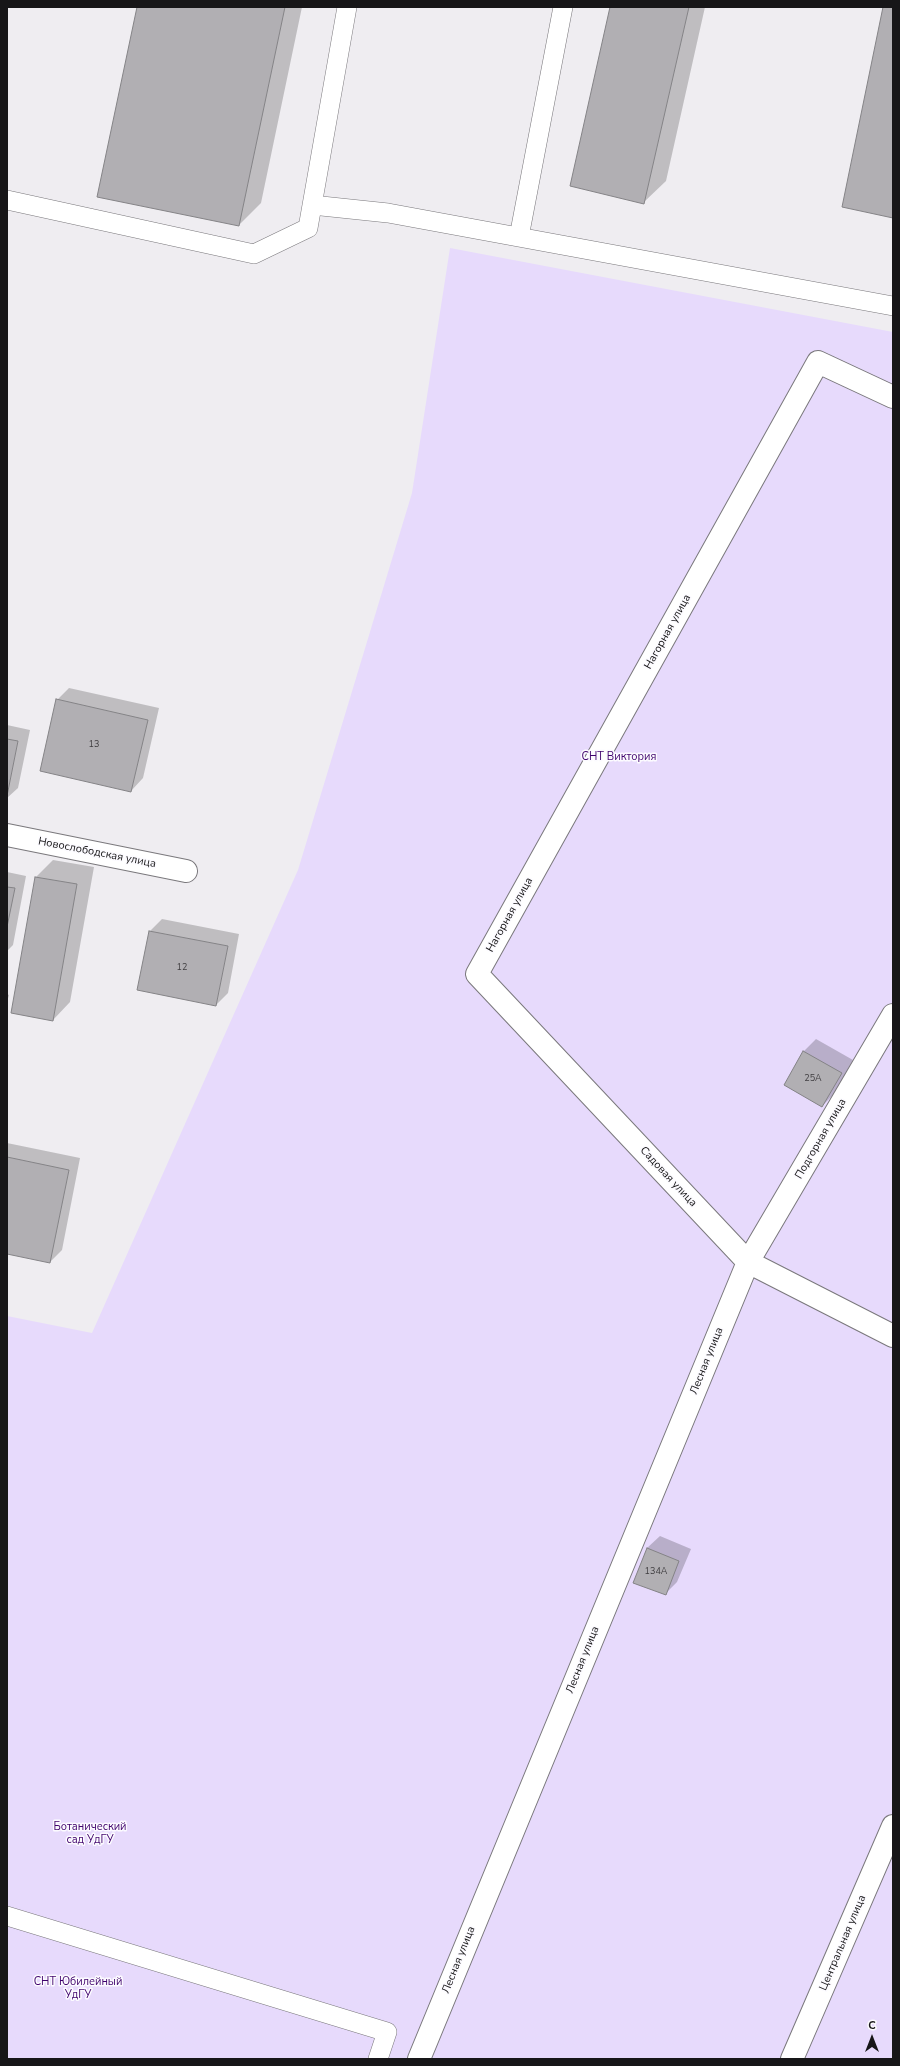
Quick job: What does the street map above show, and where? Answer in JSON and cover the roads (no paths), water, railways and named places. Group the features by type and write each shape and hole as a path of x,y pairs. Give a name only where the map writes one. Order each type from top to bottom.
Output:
{"street":[{"name":"Нагорная улица","path":"477,974 818,362 893,397"},
{"name":"Новослободская улица","path":"7,835 186,871"},
{"name":"Садовая улица","path":"477,974 748,1262 893,1336"},
{"name":"Подгорная улица","path":"748,1262 893,1015"},
{"name":"Лесная улица","path":"420,2059 748,1262"},
{"name":"Центральная улица","path":"792,2059 893,1826"}],"lane":[{"path":"7,200 254,254 308,228 347,7"},
{"path":"519,237 562,7"},
{"path":"312,205 388,213 893,306"},
{"path":"7,1916 386,2032 378,2059"}],"park label":[{"name":"СНТ Виктория","path":"619,757"},
{"name":"Ботанический сад УдГУ","path":"90,1833"},
{"name":"СНТ Юбилейный УдГУ","path":"78,1988"}]}
